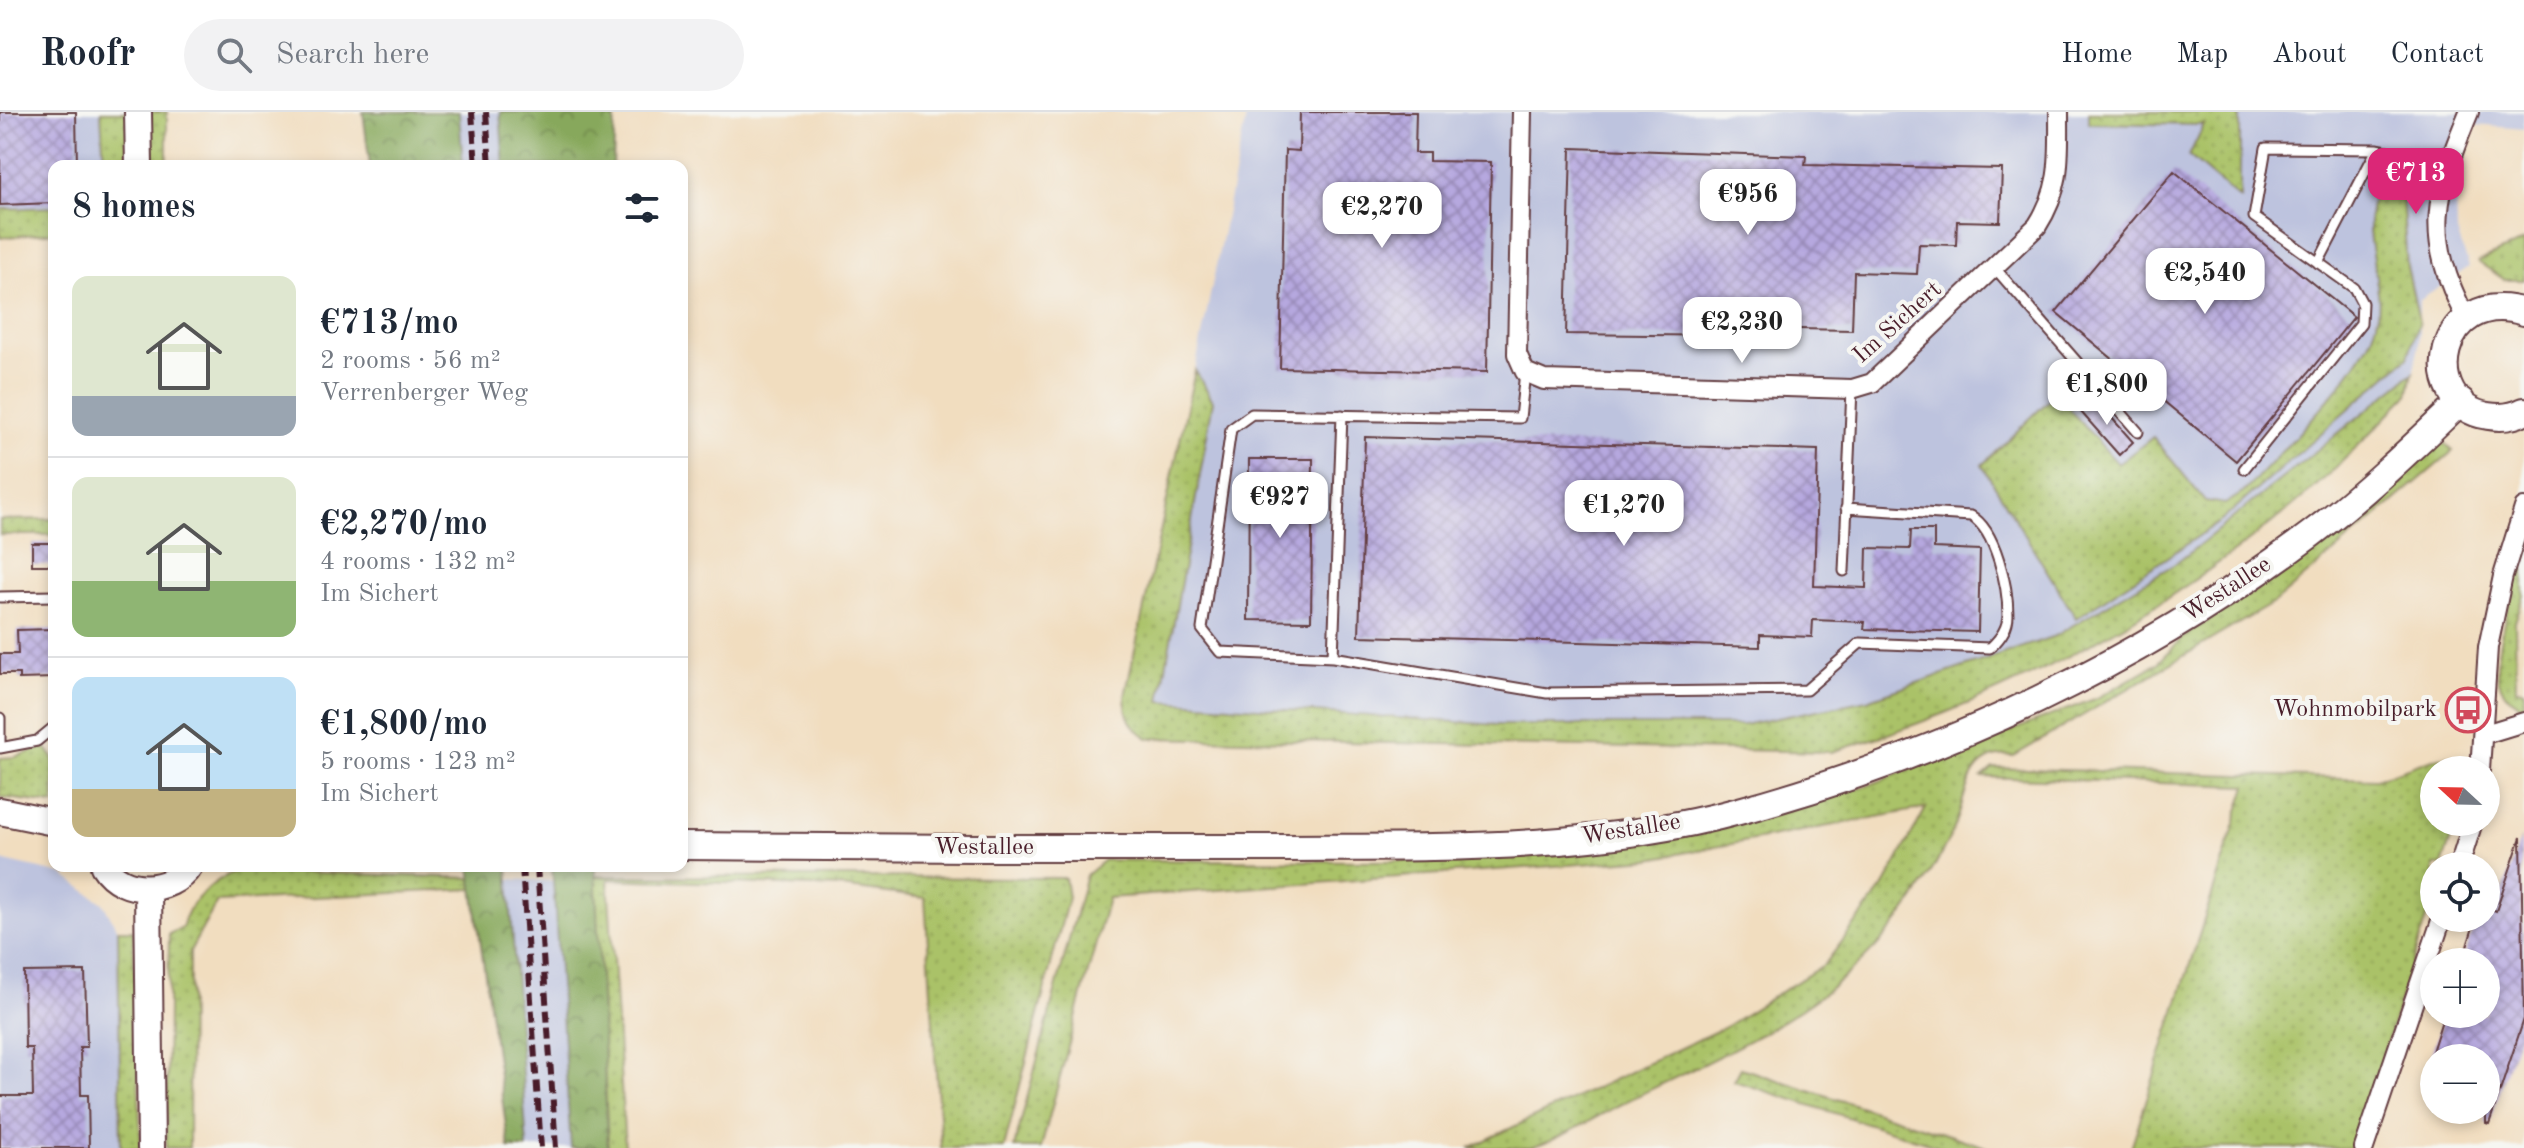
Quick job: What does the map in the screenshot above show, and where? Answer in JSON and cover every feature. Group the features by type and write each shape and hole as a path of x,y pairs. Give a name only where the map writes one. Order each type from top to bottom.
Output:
{"main road":[{"path":"138,112 139,160"},
{"path":"2524,312 2508,307 2490,307 2466,318 2449,339 2444,357 2446,376 2461,401 2482,415 2501,418 2524,412"},
{"name":"Westallee","path":"688,846 1491,846 1644,829 1737,812 1932,749 2128,655 2309,536 2369,487 2461,401"},
{"path":"0,811 48,821"},
{"path":"111,872 126,884 148,888 168,884 182,872"},
{"path":"148,888 151,1148"}],"street":[{"path":"1522,112 1517,354 1525,372"},
{"name":"Im Sichert","path":"1525,372 1544,380 1852,389 1872,383 2037,226 2051,204 2058,178 2059,112"},
{"path":"2466,318 2450,287 2435,226 2448,163 2469,112"},
{"path":"2482,756 2488,647 2517,556 2524,508"},
{"path":"2485,734 2524,722"},
{"path":"2364,1148 2437,932"}],"lane":[{"path":"2244,469 2361,323 2362,303 2354,288 2254,217 2266,148 2377,149 2448,163"},
{"path":"2318,263 2377,149"},
{"path":"1994,267 2138,432"},
{"path":"1525,372 1520,418 1252,414 1231,429 1202,629 1220,652 1333,657 1547,693 1806,690 1860,643 1990,648 2003,636 2008,616 1994,542 1983,523 1971,516 1846,508"},
{"path":"1844,571 1852,389"},
{"path":"1333,657 1342,415"},
{"path":"0,597 48,596"},
{"path":"0,718 0,748 37,741 48,732"}],"shaded area":[{"path":"0,112 101,112 104,160 48,160 48,208 0,210"},
{"path":"459,112 500,112 504,160 463,160"},
{"path":"1247,112 2524,112 2524,129 2475,125 2456,182 2457,232 2469,267 2419,301 2419,346 2413,373 2178,562 2055,636 1867,700 1743,725 1498,725 1159,701 1213,401 1195,370"},
{"path":"0,860 62,874 103,903 118,930 121,1148 0,1148"},
{"path":"509,879 553,881 571,1148 527,1148"}],"green space":[{"path":"101,112 128,112 128,160 104,160"},
{"path":"150,112 167,112 167,160 151,160"},
{"path":"363,112 459,112 463,160 369,160"},
{"path":"500,112 615,112 613,160 504,160"},
{"path":"2089,112 2240,112 2240,199 2189,156 2204,125 2089,123"},
{"path":"2391,168 2410,169 2402,193 2407,267 2419,321 2408,357 2221,521 2076,618 1982,465 2073,377 2087,391 2069,409 2118,464 2153,437 2205,501 2225,504 2244,492 2331,397 2372,337 2378,316 2378,295 2369,231 2370,210 2377,189"},
{"path":"48,207 48,233 0,238 0,209"},
{"path":"2524,241 2524,280 2505,280 2478,262"},
{"path":"1195,370 1213,401 1160,701 1498,725 1743,725 1867,700 2055,636 2178,562 2413,373 2408,395 2321,482 2199,577 2142,614 2023,679 1897,731 1831,752 1148,738 1130,721 1125,696"},
{"path":"2441,441 2453,451 2275,602 2014,756 1998,756 1977,769 1970,779 1953,831 1927,879 1898,921 1866,957 1831,988 1753,1038 1564,1135 1530,1148 1469,1148 1725,1027 1825,964 1884,886 1926,808 1650,859 1108,898 1041,1148 1014,1148 1086,875 1104,860 1408,861 1490,858 1733,822 1864,787 2097,698 2158,663 2183,637 2275,578 2380,500"},
{"path":"48,519 48,535 0,535 0,520"},
{"path":"2519,568 2524,569 2524,595 2515,622 2516,689 2524,690 2524,708 2503,690 2497,670 2503,625"},
{"path":"45,747 48,751 48,803 0,797 0,758 15,757"},
{"path":"2420,764 2420,836 2452,836 2446,852 2420,852 2422,932 2354,1148 2131,1148 2247,786 1982,777 1993,768 2376,779"},
{"path":"298,872 472,878 473,889 217,902 190,951 189,1148 166,1148 169,934 182,928 190,909 204,892 231,874"},
{"path":"471,872 508,872 527,1148 509,1148"},
{"path":"552,872 595,872 608,1148 571,1148"},
{"path":"595,876 1065,878 1068,898 1004,1148 941,1148 925,898 841,887 608,879 625,1148 608,1148"},
{"path":"118,930 133,930 141,1148 121,1148"},
{"path":"1741,1068 1989,1148 1944,1148 1734,1081"}],"building":[{"path":"0,112 76,112 77,160 48,160 48,203 0,205"},
{"path":"1300,112 1416,112 1415,153 1429,153 1429,161 1491,162 1487,372 1280,368 1285,150 1299,151"},
{"path":"1571,148 1806,156 1805,165 2002,169 2000,222 1957,221 1956,245 1919,244 1917,274 1854,272 1852,330 1732,328 1732,336 1566,334"},
{"path":"2174,171 2354,317 2236,461 2056,312"},
{"path":"2096,400 2133,442 2119,455 2081,412"},
{"path":"1365,437 1818,450 1814,586 1866,588 1867,548 1910,549 1911,530 1934,530 1934,548 1980,550 1978,632 1864,629 1865,622 1813,620 1812,637 1760,635 1760,647 1359,636"},
{"path":"1249,459 1313,459 1311,621 1248,620"},
{"path":"32,543 48,543 48,565 32,565"},
{"path":"48,629 48,678 19,679 19,674 0,674 0,654 18,654 17,630"},
{"path":"2521,837 2524,1019 2500,1091 2500,1044 2434,1044 2440,1028 2500,1028 2500,948 2466,948 2472,932 2500,932 2500,899"},
{"path":"85,971 87,1047 80,1047 81,1095 88,1095 89,1148 0,1148 0,1096 33,1096 32,1048 25,1048 24,972"}],"railway":[{"path":"472,112 476,160"},
{"path":"486,112 490,160"},
{"path":"522,872 541,1148"},
{"path":"537,872 556,1148"}],"place":[{"name":"Wohnmobilpark","path":"2468,710"}]}
